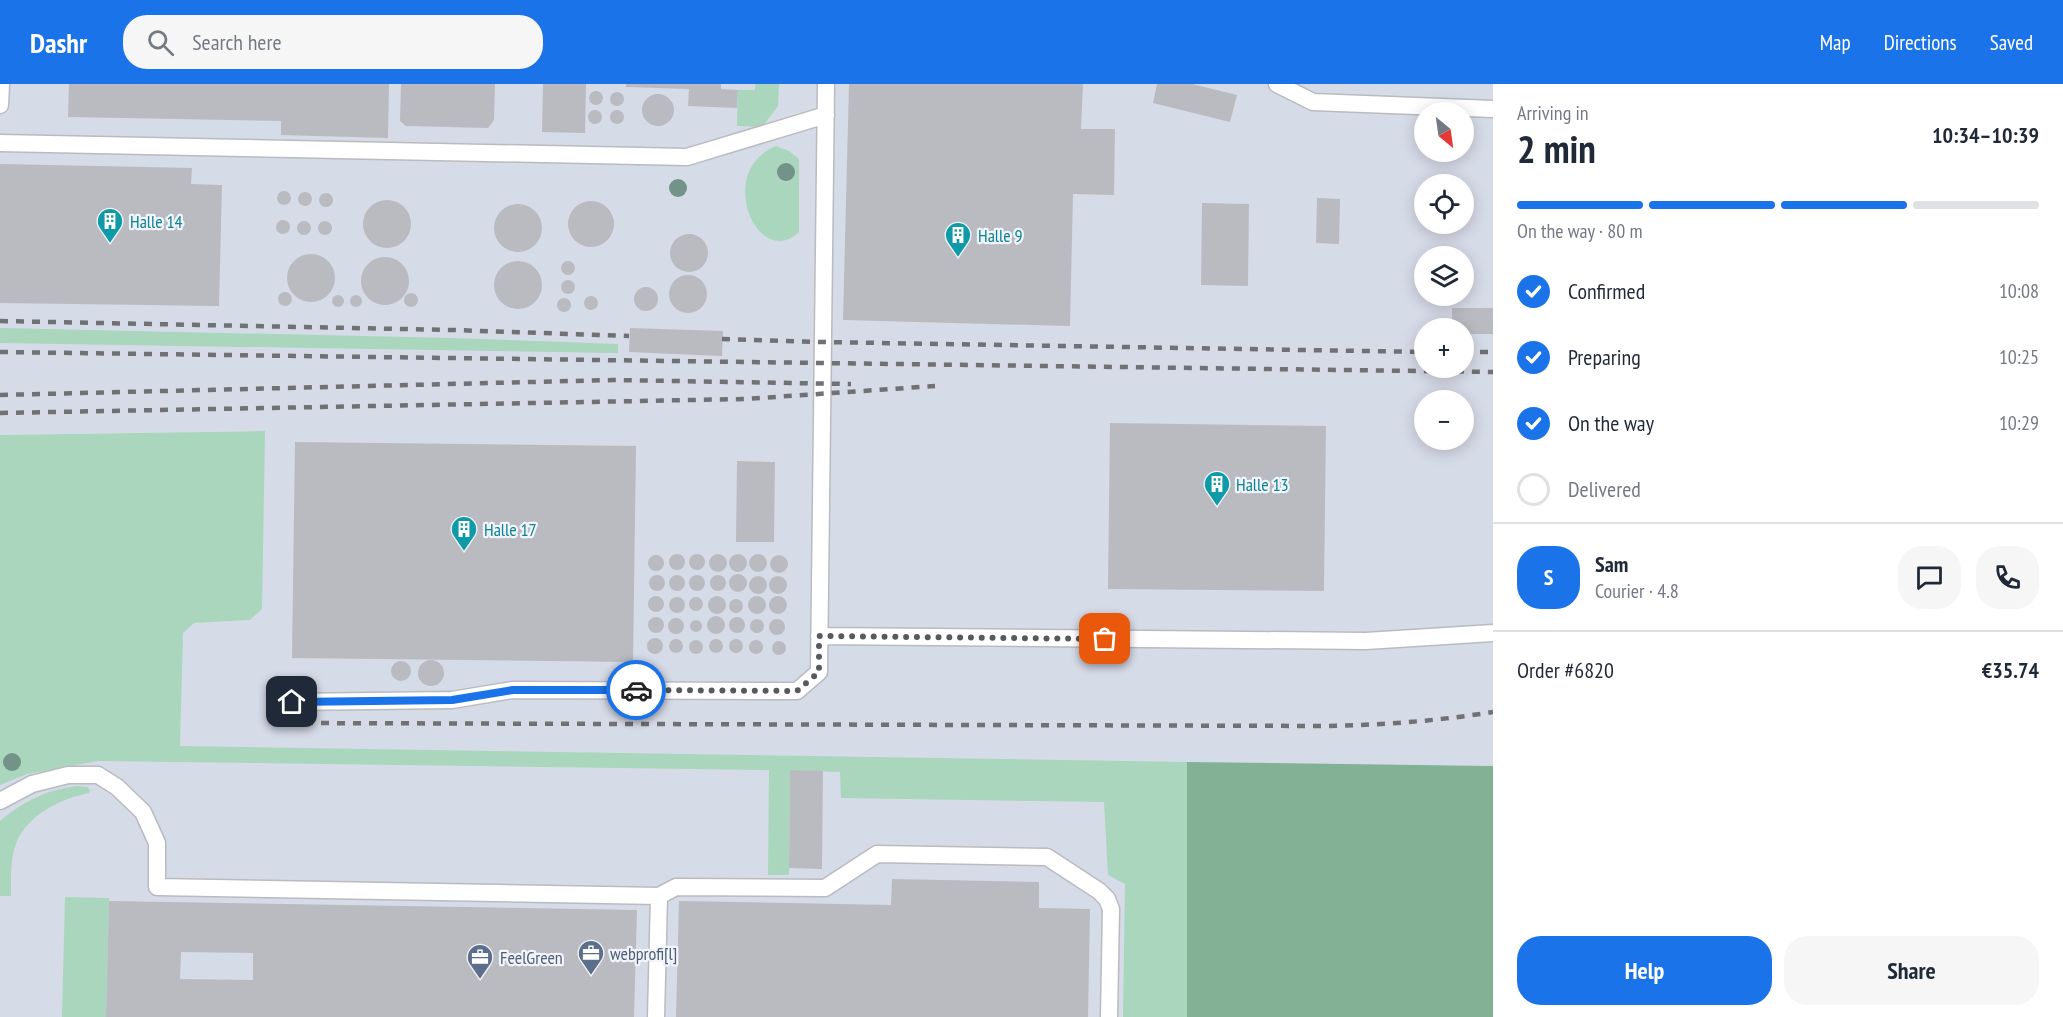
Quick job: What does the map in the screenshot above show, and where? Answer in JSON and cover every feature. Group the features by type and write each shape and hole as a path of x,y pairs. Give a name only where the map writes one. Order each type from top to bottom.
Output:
{"lane":[{"path":"0,84 0,105"},
{"path":"292,702 452,700 513,690 797,691 819,672 826,84"},
{"path":"1277,84 1313,102 1493,109"},
{"path":"0,143 687,157 825,115"},
{"path":"819,636 1366,642 1493,633"},
{"path":"0,801 32,784 68,776 98,775 117,787 143,812 157,843 157,887 659,896 676,887 825,888 877,854 1047,857 1099,891 1107,899 1111,909 1109,1017"},
{"path":"656,1017 659,896"}],"shaded area":[{"path":"0,84 1493,84 1493,766 1187,763 1187,1017 0,1017 0,743 180,746 182,633 193,623 250,620 265,431 0,435"}],"green space":[{"path":"755,84 779,84 778,106 762,127 737,126 738,90 755,90"},
{"path":"776,146 789,151 799,159 799,232 784,241 769,239 757,229 749,213 745,194 748,175 758,158"},
{"path":"0,328 618,344 618,353 0,343"},
{"path":"265,431 262,609 250,620 194,623 183,633 180,746 1187,762 1187,1017 1123,1017 1125,884 1108,875 1104,802 841,798 840,772 790,770 789,875 768,875 769,770 98,761 27,774 0,785 0,435"},
{"path":"1187,762 1493,766 1493,1017 1187,1017"},
{"path":"77,786 88,787 90,791 47,809 22,831 13,854 11,896 0,896 0,821 36,798 55,790"},
{"path":"65,897 109,898 106,1017 62,1017"}],"building":[{"path":"69,84 389,84 388,138 281,135 281,121 68,117"},
{"path":"401,84 495,84 494,120 488,128 406,126 400,121"},
{"path":"543,84 586,84 585,133 542,132"},
{"path":"626,84 721,84 721,89 738,90 737,108 688,106 689,89 626,87"},
{"name":"Halle 9","path":"849,84 1083,84 1081,129 1115,129 1114,195 1073,194 1070,326 843,320"},
{"path":"1157,84 1192,84 1237,95 1230,122 1153,103"},
{"path":"593,91 599,91 603,98 599,105 593,105 589,101 589,95"},
{"path":"614,92 620,92 624,99 620,106 614,106 610,102 610,96"},
{"path":"658,94 669,99 674,110 669,121 658,126 647,121 642,110 647,99"},
{"path":"592,110 598,110 602,117 598,124 592,124 588,120 588,114"},
{"path":"614,110 620,110 624,117 620,124 614,124 610,120 610,114"},
{"name":"Halle 14","path":"0,164 192,168 191,184 222,185 219,306 0,303"},
{"path":"281,191 287,191 291,198 287,205 281,205 277,201 277,195"},
{"path":"302,192 308,192 312,199 308,206 302,206 298,202 298,196"},
{"path":"323,193 329,193 333,200 329,207 323,207 319,203 319,197"},
{"path":"1317,198 1340,199 1339,244 1316,243"},
{"path":"382,200 392,200 404,207 411,219 411,229 404,241 392,248 382,248 367,237 363,229 363,219 374,204"},
{"path":"591,201 607,208 614,224 607,240 591,247 575,240 568,224 575,208"},
{"path":"1202,203 1249,204 1248,286 1201,285"},
{"path":"518,204 535,211 542,228 535,245 518,252 501,245 494,228 501,211"},
{"path":"280,220 286,220 290,227 286,234 280,234 276,230 276,224"},
{"path":"301,221 307,221 311,228 307,235 301,235 297,231 297,225"},
{"path":"322,221 328,221 332,228 328,235 322,235 318,231 318,225"},
{"path":"689,234 703,239 708,253 703,267 689,272 675,267 670,253 675,239"},
{"path":"306,254 316,254 328,261 335,273 335,283 328,295 316,302 306,302 291,291 287,283 287,273 298,258"},
{"path":"380,257 390,257 402,264 409,276 409,286 402,298 390,305 380,305 365,294 361,286 361,276 372,261"},
{"path":"513,261 523,261 535,268 542,280 542,290 535,302 523,309 513,309 498,298 494,290 494,280 505,265"},
{"path":"565,261 571,261 575,268 571,275 565,275 561,271 561,265"},
{"path":"688,275 702,280 707,294 702,308 688,313 674,308 669,294 674,280"},
{"path":"565,280 571,280 575,287 571,294 565,294 561,290 561,284"},
{"path":"646,287 655,290 658,299 655,308 646,311 637,308 634,299 637,290"},
{"path":"282,292 288,292 292,299 288,306 282,306 278,302 278,296"},
{"path":"408,293 414,293 418,300 414,307 408,307 404,303 404,297"},
{"path":"340,295 343,296 343,306 336,307 333,306 332,299 333,296"},
{"path":"358,295 361,296 361,306 354,307 351,306 350,299 351,296"},
{"path":"588,296 594,296 598,303 594,310 588,310 584,306 584,300"},
{"path":"561,298 567,298 571,305 567,312 561,312 557,308 557,302"},
{"path":"1452,308 1493,308 1493,334 1474,334 1474,318 1452,318"},
{"path":"630,328 723,331 722,356 629,352"},
{"name":"Halle 13","path":"1110,423 1326,426 1324,591 1108,589"},
{"name":"Halle 17","path":"295,442 636,446 633,662 292,658"},
{"path":"737,461 775,462 774,542 736,542"},
{"path":"674,554 680,554 685,562 683,568 674,570 669,565 669,559"},
{"path":"694,554 700,554 705,562 703,568 694,570 689,565 689,559"},
{"path":"718,554 724,557 727,563 724,569 718,572 712,569 709,563 712,557"},
{"path":"738,554 744,557 747,563 744,569 738,572 732,569 729,563 732,557"},
{"path":"758,554 764,557 767,563 764,569 758,572 752,569 749,563 752,557"},
{"path":"656,555 662,557 664,563 662,569 656,571 650,569 648,563 650,557"},
{"path":"779,555 785,558 788,564 785,570 779,573 773,570 770,564 773,558"},
{"path":"738,574 744,577 747,583 744,589 738,592 732,589 729,583 732,577"},
{"path":"654,575 660,575 665,583 663,589 654,591 649,586 649,580"},
{"path":"674,575 680,575 685,583 683,589 674,591 669,586 669,580"},
{"path":"697,575 703,577 705,583 703,589 697,591 691,589 689,583 691,577"},
{"path":"715,575 721,575 726,583 724,589 715,591 710,586 710,580"},
{"path":"758,576 764,579 767,585 764,591 758,594 752,591 749,585 752,579"},
{"path":"778,576 784,579 787,585 784,591 778,594 772,591 769,585 772,579"},
{"path":"656,596 662,598 664,604 662,610 656,612 650,610 648,604 650,598"},
{"path":"717,596 723,599 726,605 723,611 717,614 711,611 708,605 711,599"},
{"path":"757,596 763,599 766,605 763,611 757,614 751,611 748,605 751,599"},
{"path":"778,596 784,599 787,605 784,611 778,614 772,611 769,605 772,599"},
{"path":"674,597 680,597 685,605 683,611 674,613 669,608 669,602"},
{"path":"696,597 701,599 703,604 701,609 696,611 691,609 689,604 691,599"},
{"path":"733,599 739,599 743,606 739,613 733,613 729,609 729,603"},
{"path":"716,616 722,619 725,625 722,631 716,634 710,631 707,625 710,619"},
{"path":"653,617 659,617 664,625 662,631 653,633 648,628 648,622"},
{"path":"737,617 743,619 745,625 743,631 737,633 731,631 729,625 731,619"},
{"path":"676,618 682,620 684,626 682,632 676,634 670,632 668,626 670,620"},
{"path":"757,619 762,621 764,626 762,631 757,633 752,631 750,626 752,621"},
{"path":"777,619 783,621 785,627 783,633 777,635 771,633 769,627 771,621"},
{"path":"698,620 701,621 701,631 694,632 691,631 690,624 691,621"},
{"path":"655,638 661,640 663,646 661,652 655,654 649,652 647,646 649,640"},
{"path":"673,639 679,639 683,646 679,653 673,653 669,649 669,643"},
{"path":"716,639 721,641 723,646 721,651 716,653 711,651 709,646 711,641"},
{"path":"733,639 739,639 743,646 739,653 733,653 729,649 729,643"},
{"path":"696,640 701,642 703,647 701,652 696,654 691,652 689,647 691,642"},
{"path":"756,640 761,642 763,647 761,652 756,654 751,652 749,647 751,642"},
{"path":"776,641 782,641 786,648 782,655 776,655 772,651 772,645"},
{"path":"431,660 440,664 444,673 440,682 431,686 422,682 418,673 422,664"},
{"path":"401,661 408,664 411,671 408,678 401,681 394,678 391,671 394,664"},
{"path":"790,770 823,771 822,869 789,868"},
{"path":"892,879 1039,882 1039,908 1090,909 1088,1017 676,1017 679,901 891,905"},
{"path":"109,901 637,910 634,1017 106,1017","holes":["181,952 253,953 253,980 180,979"]}],"railway":[{"path":"0,321 453,330 629,336"},
{"path":"722,339 1414,352"},
{"path":"0,352 1493,372"},
{"path":"1474,352 1493,352"},
{"path":"0,395 613,380 851,384"},
{"path":"0,413 745,399 935,386"},
{"path":"289,723 1325,726 1409,722 1493,712"}],"way so far":[{"path":"636,690 797,691 819,672 819,636 1105,639"}],"place":[{"name":"Halle 14","path":"110,244"},
{"name":"Halle 9","path":"958,258"},
{"name":"Halle 13","path":"1217,507"},
{"name":"Halle 17","path":"464,552"},
{"name":"webprofi[l]","path":"591,976"},
{"name":"FeelGreen","path":"480,980"}],"route":[{"path":"292,702 452,700 513,690 636,690"}]}
